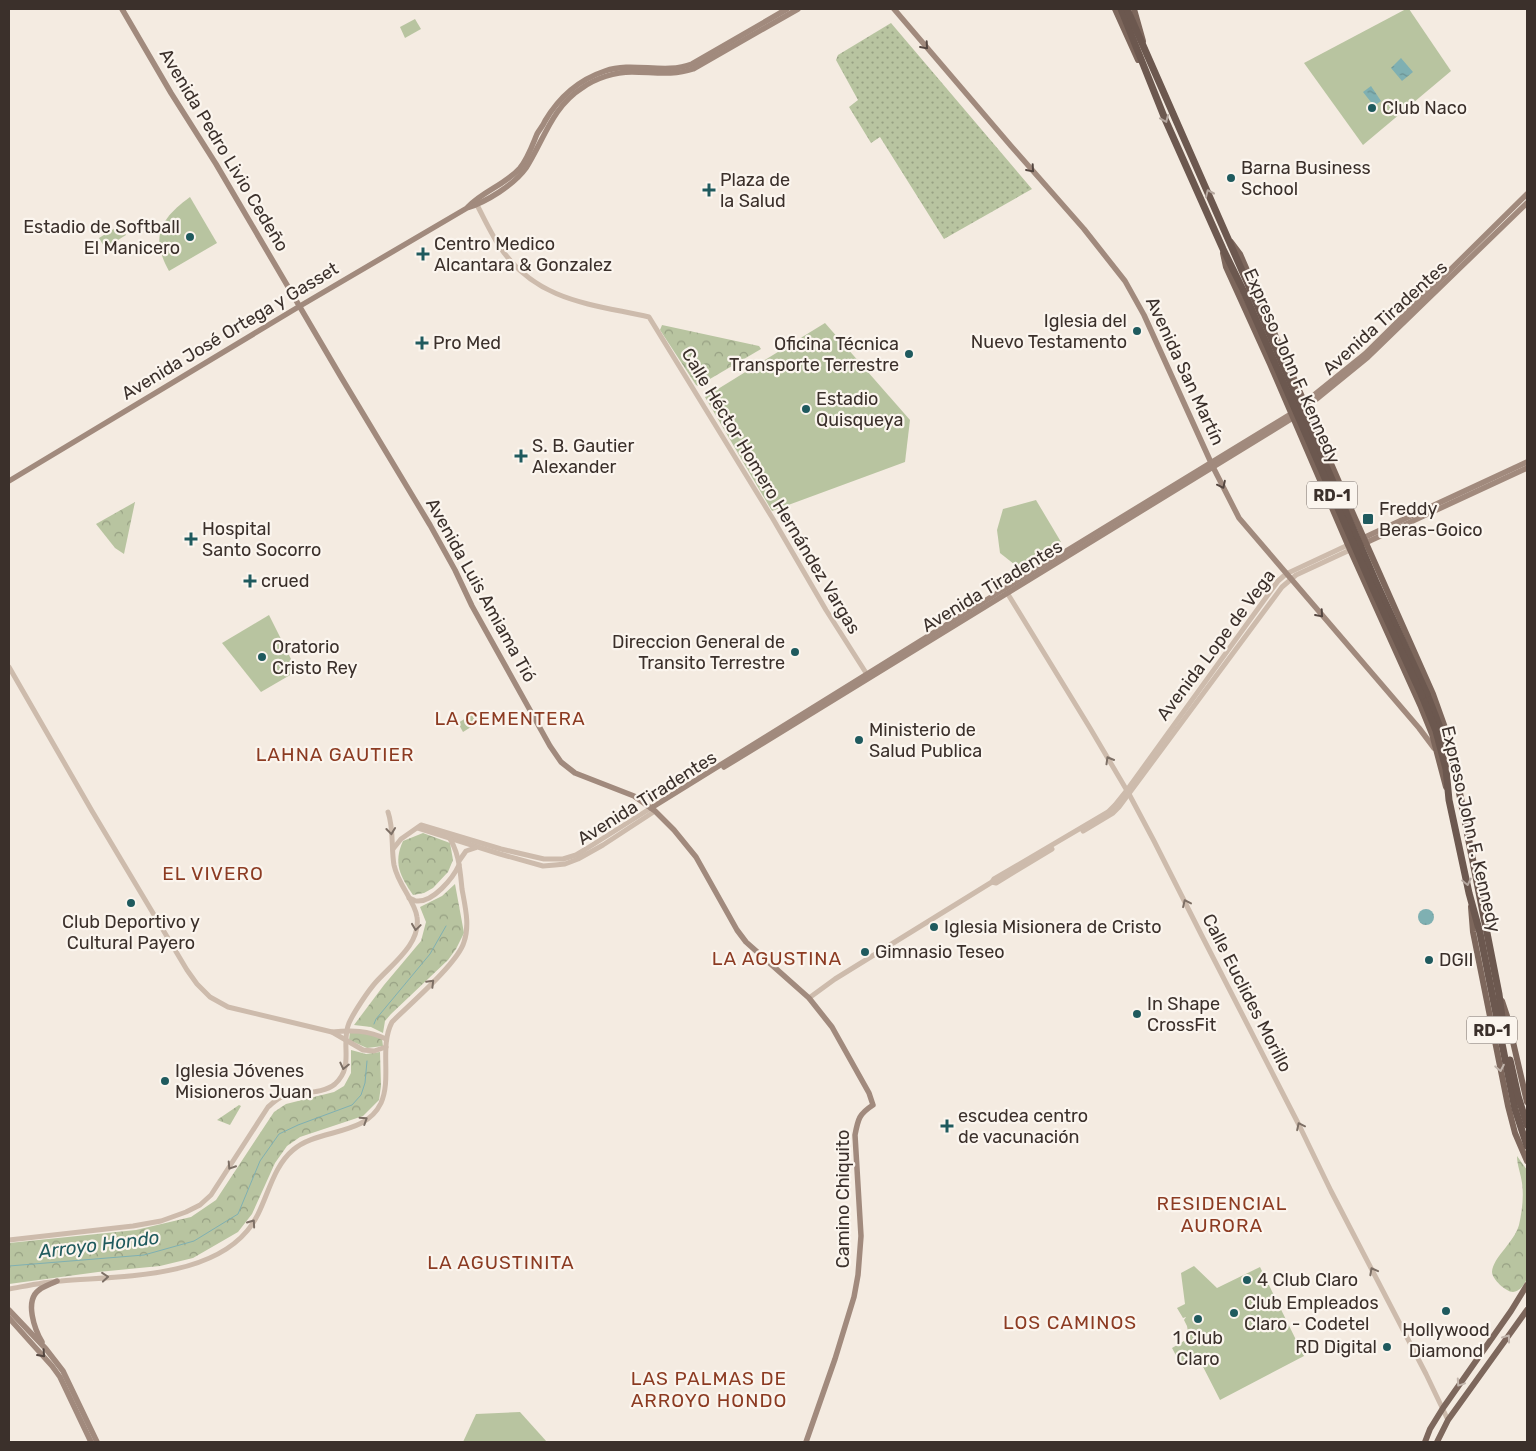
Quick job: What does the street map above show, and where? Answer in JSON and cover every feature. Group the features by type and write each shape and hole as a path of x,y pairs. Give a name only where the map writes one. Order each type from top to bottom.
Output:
{"highway":[{"name":"Expreso John F. Kennedy","path":"1121,9 1129,13 1145,48 1452,761 1499,994 1509,1055 1527,1125"},
{"name":"Expreso John F. Kennedy","path":"1129,13 1146,74 1223,249 1248,291"},
{"name":"Expreso John F. Kennedy","path":"1424,695 1446,769 1449,800 1487,967 1515,1109 1527,1146"}],"main road":[{"name":"Avenida Pedro Livio Cedeño","path":"122,9 300,306"},
{"name":"Avenida José Ortega y Gasset","path":"476,202 520,168 528,156 537,133 552,110 568,91 586,78 613,68 662,69 692,64 788,9"},
{"name":"Avenida José Ortega y Gasset","path":"9,481 300,306 476,202 509,185 529,163 556,114 566,100 580,88 601,78 623,73 676,74 693,70 798,9"},
{"name":"Avenida San Martín","path":"894,9 1084,228 1125,281 1144,315 1212,464 1239,518 1420,728 1438,754"},
{"name":"RD-1","path":"1115,9 1146,74"},
{"name":"Avenida Tiradentes","path":"653,809 1212,464 1292,417 1365,354 1527,194"},
{"name":"Avenida Tiradentes","path":"1305,405 1368,357 1527,203"},
{"name":"RD-1","path":"1228,238 1240,254 1433,694 1448,736 1452,761"},
{"name":"RD-1","path":"1223,249 1226,267 1349,548 1422,707 1438,754 1449,800"},
{"name":"Avenida Luis Amiama Tió","path":"300,306 430,525 505,666 561,762 575,773 626,793 653,809 674,830 696,857 737,930 746,942 809,998 832,1027 873,1105"},
{"path":"1270,364 1275,370 1286,394 1293,396 1296,391 1285,366 1285,358"},
{"path":"1311,459 1311,452 1300,428 1304,421 1310,423 1320,446 1326,452"},
{"name":"Avenida Lope de Vega","path":"1349,548 1527,462"},
{"name":"Avenida Lope de Vega","path":"1364,540 1527,468"},
{"path":"1329,501 1334,505 1345,529 1352,531 1355,528 1355,524 1344,500 1344,493"},
{"path":"1370,595 1370,588 1360,558 1366,556 1370,559 1380,582 1386,587"},
{"name":"RD-1","path":"1471,899 1472,932 1502,1079 1515,1133 1526,1160"},
{"name":"RD-1","path":"1499,994 1507,1016 1527,1102"},
{"name":"Camino Chiquito","path":"806,1442 854,1297 861,1236 856,1135 858,1119 864,1111 873,1105"},
{"path":"46,1349 36,1330 32,1309 33,1299 36,1292 57,1281"},
{"path":"1424,1442 1443,1408 1511,1312 1527,1285"},
{"path":"9,1310 56,1360 68,1379 97,1442"},
{"path":"1437,1442 1448,1420 1527,1310"},
{"path":"9,1318 52,1366 60,1378 91,1442"}],"street":[{"name":"Calle Héctor Homero Hernández Vargas","path":"476,202 502,250 520,270 541,286 568,300 649,317 868,676"},
{"name":"Avenida Lope de Vega","path":"809,998 835,979 994,879 1108,812 1128,792 1272,589 1288,576 1349,548"},
{"name":"Calle Euclides Morillo","path":"1006,591 1128,792 1167,865 1448,1420"},
{"path":"9,667 92,812 197,984 210,996 228,1007 332,1032 357,1047 369,1051 380,1050 386,1047"},
{"name":"Avenida Tiradentes","path":"449,837 544,859 563,859 576,855 653,809"},
{"name":"Avenida Tiradentes","path":"393,849 419,826 476,847 543,866 565,864 597,849 653,809"},
{"path":"9,1240 133,1226 161,1221 186,1212 200,1205 211,1195 268,1107 276,1100 284,1096 324,1089 336,1082 345,1069 347,1030 350,1022 374,983 408,948 414,939 417,929 418,918 416,912 397,877 394,865 388,812"},
{"path":"9,1288 57,1281 161,1273 196,1264 215,1256 246,1233 257,1218 279,1166 293,1149 303,1142 358,1125 374,1113 385,1091 386,1039 392,1022 449,965 464,944 467,924 459,863 454,845 449,837"},
{"path":"408,898 418,901 435,895 454,875 464,853 476,847"},
{"path":"332,1032 347,1030 366,1032 386,1039"}],"green space":[{"name":"Club Naco","path":"1409,9 1451,71 1363,145 1304,63"},
{"path":"415,19 421,29 405,38 400,27"},
{"path":"891,23 1032,189 944,239 880,137 871,143 849,107 858,100 836,60 838,55"},
{"path":"190,197 217,243 169,271 160,248 159,238 161,229 171,213"},
{"path":"120,225 126,235 105,248 99,238"},
{"name":"Estadio Quisqueya","path":"825,323 910,420 905,462 772,511 705,397"},
{"path":"662,325 759,346 761,349 698,386 660,330"},
{"path":"1036,500 1061,542 1019,568 1000,553 997,530 1003,509"},
{"path":"135,502 124,554 115,548 96,524"},
{"name":"Oratorio Cristo Rey","path":"269,615 297,671 261,692 222,643"},
{"path":"474,713 479,722 463,732 458,723"},
{"path":"423,833 450,843 453,860 448,872 433,888 424,893 413,895 399,869 400,849 403,841"},
{"path":"455,884 464,933 456,949 448,960 391,1014 385,1021 383,1033 371,1027 354,1025 421,941 426,922 420,907 442,896"},
{"path":"350,1032 366,1033 382,1039 383,1046 367,1048 349,1040"},
{"path":"351,1050 366,1054 380,1052 381,1086 379,1100 363,1116 300,1137 287,1146 275,1163 252,1214 238,1232 193,1258 160,1266 9,1284 9,1243 136,1230 191,1217 216,1200 274,1112 286,1104 334,1092 344,1086 351,1073"},
{"path":"239,1105 241,1106 230,1125 217,1120"},
{"path":"1517,1156 1527,1170 1527,1279 1522,1287 1513,1292 1500,1285 1492,1272 1493,1266 1513,1238 1519,1225 1523,1193"},
{"name":"Club Empleados Claro - Codetel","path":"1194,1266 1217,1288 1260,1267 1304,1356 1220,1400 1198,1357 1181,1365 1172,1348 1189,1338 1184,1320 1186,1317 1183,1318 1177,1308 1185,1304 1181,1273"},
{"path":"520,1412 547,1442 463,1442 476,1414"}],"water":[{"path":"1401,58 1413,72 1402,81 1391,68"},
{"path":"1371,86 1381,101 1374,106 1363,92"},
{"path":"1426,909 1432,911 1434,917 1432,923 1426,925 1420,923 1418,917 1420,911"}],"waterway":[{"name":"Arroyo Hondo","path":"374,1024 376,1019 430,954 446,926"},
{"name":"Arroyo Hondo","path":"9,1266 144,1255 194,1241 238,1214 260,1161 279,1134 352,1105 361,1095 365,1083 367,1061"}],"place":[{"name":"Club Naco","path":"1372,108"},
{"name":"Barna Business School","path":"1231,178"},
{"name":"Plaza de la Salud","path":"709,190"},
{"name":"Estadio de Softball El Manicero","path":"190,237"},
{"name":"Centro Medico Alcantara & Gonzalez","path":"423,254"},
{"name":"Iglesia del Nuevo Testamento","path":"1137,331"},
{"name":"Pro Med","path":"422,343"},
{"name":"Oficina Técnica Transporte Terrestre","path":"909,354"},
{"name":"Estadio Quisqueya","path":"806,409"},
{"name":"S. B. Gautier Alexander","path":"521,456"},
{"name":"Freddy Beras-Goico","path":"1368,519"},
{"name":"Hospital Santo Socorro","path":"191,539"},
{"name":"crued","path":"250,581"},
{"name":"Direccion General de Transito Terrestre","path":"795,652"},
{"name":"Oratorio Cristo Rey","path":"262,657"},
{"name":"Ministerio de Salud Publica","path":"859,740"},
{"name":"Club Deportivo y Cultural Payero","path":"131,903"},
{"name":"Iglesia Misionera de Cristo","path":"934,927"},
{"name":"Gimnasio Teseo","path":"865,952"},
{"name":"DGII","path":"1429,960"},
{"name":"In Shape CrossFit","path":"1137,1014"},
{"name":"Iglesia Jóvenes Misioneros Juan","path":"165,1081"},
{"name":"escudea centro de vacunación","path":"947,1126"},
{"name":"4 Club Claro","path":"1247,1280"},
{"name":"Hollywood Diamond","path":"1446,1311"},
{"name":"Club Empleados Claro - Codetel","path":"1234,1313"},
{"name":"1 Club Claro","path":"1198,1319"},
{"name":"RD Digital","path":"1387,1347"}],"district":[{"name":"LA CEMENTERA","path":"510,718"},
{"name":"LAHNA GAUTIER","path":"335,754"},
{"name":"EL VIVERO","path":"213,873"},
{"name":"LA AGUSTINA","path":"777,958"},
{"name":"RESIDENCIAL AURORA","path":"1222,1214"},
{"name":"LA AGUSTINITA","path":"501,1262"},
{"name":"LOS CAMINOS","path":"1070,1322"},
{"name":"LAS PALMAS DE ARROYO HONDO","path":"709,1389"}]}
